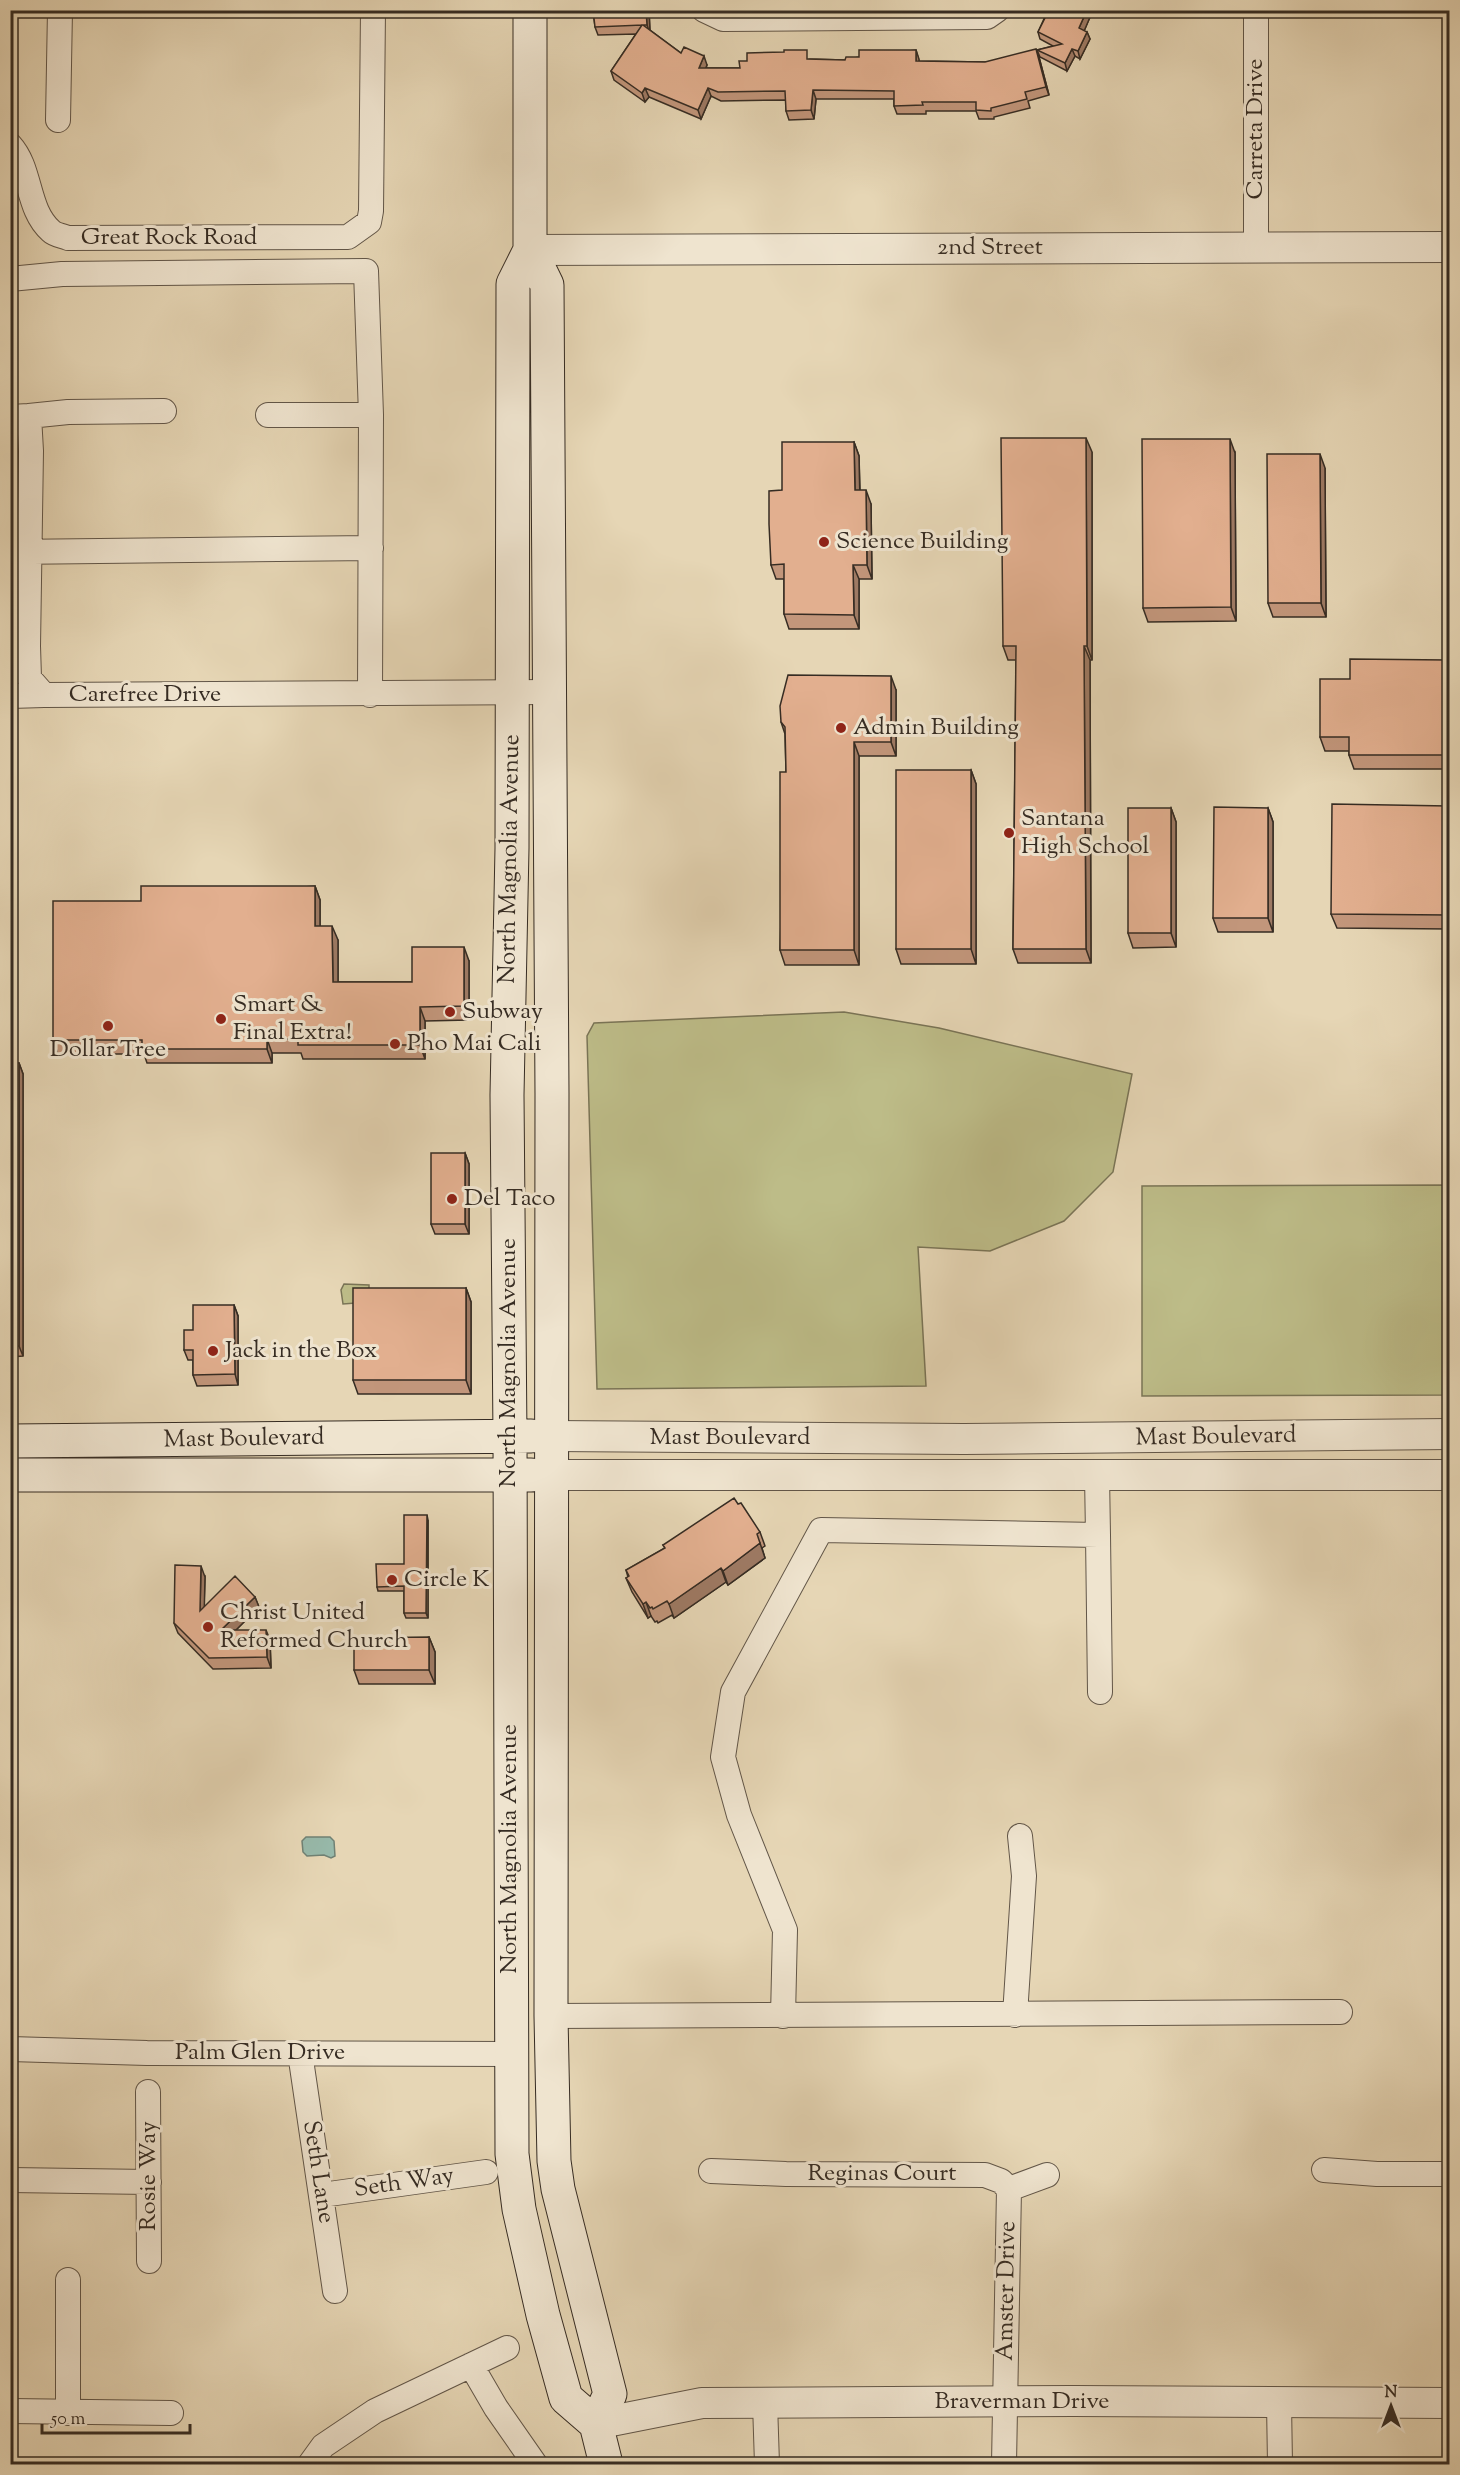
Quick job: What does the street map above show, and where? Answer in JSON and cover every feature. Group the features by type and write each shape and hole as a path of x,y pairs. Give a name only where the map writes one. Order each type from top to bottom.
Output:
{"main road":[{"name":"North Magnolia Avenue","path":"530,10 530,250 547,285 552,1436 551,2016 554,2161 558,2190 610,2394 596,2424 566,2398 543,2315 519,2209 512,2154 507,1095 512,848 513,284 530,250"},
{"name":"Mast Boulevard","path":"10,1441 552,1436"},
{"name":"Mast Boulevard","path":"10,1475 552,1475"},
{"path":"510,2054 527,2057 532,2061 537,2075 542,2172 558,2190"},
{"path":"596,2424 606,2464"}],"street":[{"path":"58,120 60,10"},
{"name":"Great Rock Road","path":"10,145 20,155 36,211 51,232 68,238 348,237 369,222 371,211 373,10"},
{"path":"704,10 723,19 866,16 987,17 997,10"},
{"name":"Carreta Drive","path":"1256,10 1256,248"},
{"name":"2nd Street","path":"530,250 1449,247"},
{"path":"10,279 62,274 366,271 371,415 370,695"},
{"path":"20,417 68,412 164,411"},
{"path":"268,415 371,415"},
{"name":"Carefree Drive","path":"20,417 31,451 20,552 29,678 44,695 370,695 549,692"},
{"path":"20,552 371,549"},
{"path":"10,696 44,695"},
{"name":"Mast Boulevard","path":"552,1436 964,1440 1449,1434"},
{"path":"1098,1474 1100,1692"},
{"name":"Mast Boulevard","path":"552,1475 1449,1475"},
{"path":"783,2016 785,1930 738,1815 723,1757 733,1692 821,1530 1098,1535"},
{"path":"1015,2015 1024,1876 1020,1836"},
{"path":"551,2016 1340,2012"},
{"name":"Palm Glen Drive","path":"10,2049 147,2053 510,2054"},
{"name":"Seth Lane","path":"300,2053 335,2291"},
{"name":"Rosie Way","path":"148,2092 149,2261"},
{"path":"1324,2170 1377,2174 1449,2174"},
{"name":"Reginas Court","path":"711,2171 786,2174 985,2175 1000,2181 1009,2190"},
{"name":"Seth Way","path":"322,2195 486,2172"},
{"path":"1009,2190 1047,2175"},
{"path":"10,2180 149,2182"},
{"name":"Amster Drive","path":"1004,2464 1009,2190"},
{"path":"68,2280 68,2413"},
{"path":"310,2464 322,2446 375,2411 507,2348"},
{"path":"471,2365 496,2408 535,2464"},
{"name":"Braverman Drive","path":"596,2424 702,2403 1449,2403"},
{"path":"765,2403 767,2464"},
{"path":"1278,2403 1280,2464"},
{"path":"10,2412 171,2413"}],"shaded area":[{"path":"844,1012 939,1028 1132,1074 1113,1172 1064,1221 990,1251 918,1247 926,1386 597,1389 587,1036 594,1023"},
{"path":"1449,1185 1449,1395 1142,1396 1142,1186"},
{"path":"344,1284 369,1285 369,1302 343,1304 341,1290"},
{"path":"306,1837 330,1837 334,1841 335,1856 331,1858 324,1855 307,1856 303,1852 302,1841"}],"building":[{"path":"593,10 646,10 647,25 643,25 681,53 684,47 704,56 699,68 740,68 739,61 747,61 747,53 784,52 784,50 807,50 807,59 845,60 846,57 859,57 859,50 916,50 916,61 985,62 1036,49 1046,87 1025,92 1027,99 991,108 991,111 976,110 976,102 922,102 923,105 894,106 894,91 813,90 811,110 786,111 785,91 718,92 708,88 698,110 645,88 642,93 611,71 642,25 595,27"},
{"path":"1049,10 1087,10 1079,28 1087,32 1078,51 1072,49 1065,63 1037,50 1062,44 1038,32"},
{"path":"1001,438 1086,438 1087,646 1084,646 1086,949 1013,949 1016,646 1003,646"},
{"path":"1142,439 1230,439 1231,607 1143,608"},
{"name":"Science Building","path":"782,442 854,442 855,490 866,490 867,565 853,565 854,615 784,614 784,564 771,565 769,524 769,491 782,490"},
{"path":"1267,454 1320,454 1321,603 1268,603"},
{"path":"1350,659 1447,660 1447,755 1349,755 1349,737 1320,737 1320,679 1350,679"},
{"path":"788,675 891,676 891,742 854,742 854,950 780,950 780,772 786,772 785,727 781,722 780,706"},
{"path":"896,770 971,770 971,949 896,949"},
{"path":"1332,804 1448,806 1448,915 1331,914"},
{"path":"1214,807 1268,808 1268,918 1213,918"},
{"path":"1128,808 1171,808 1171,933 1128,933"},
{"path":"141,886 315,886 315,926 332,926 333,982 412,982 412,947 464,947 464,1006 420,1007 420,1045 298,1045 298,1039 267,1039 267,1049 142,1049 142,1040 53,1040 53,901 141,901"},
{"path":"10,1063 19,1063 19,1346 10,1346"},
{"name":"Del Taco","path":"431,1153 465,1153 465,1224 431,1224"},
{"path":"353,1288 466,1288 466,1380 353,1380"},
{"name":"Jack in the Box","path":"193,1305 234,1305 235,1374 193,1375 193,1350 184,1350 184,1330 193,1330"},
{"path":"734,1498 738,1504 741,1503 760,1532 757,1534 760,1543 723,1571 721,1568 669,1604 667,1601 653,1609 646,1602 643,1604 626,1578 629,1576 626,1570 665,1548 663,1545"},
{"path":"404,1515 427,1515 426,1613 404,1613 404,1586 377,1587 376,1564 404,1564"},
{"name":"Christ United Reformed Church","path":"175,1565 201,1566 200,1611 235,1576 255,1597 221,1630 266,1630 267,1657 209,1658 174,1623"},
{"path":"429,1637 429,1670 354,1670 354,1638"}],"place":[{"name":"Science Building","path":"824,542"},
{"name":"Admin Building","path":"841,728"},
{"name":"Santana High School","path":"1009,833"},
{"name":"Subway","path":"450,1012"},
{"name":"Smart & Final Extra!","path":"221,1019"},
{"name":"Dollar Tree","path":"108,1026"},
{"name":"Pho Mai Cali","path":"395,1044"},
{"name":"Del Taco","path":"452,1199"},
{"name":"Jack in the Box","path":"213,1351"},
{"name":"Circle K","path":"392,1580"},
{"name":"Christ United Reformed Church","path":"208,1627"}]}
